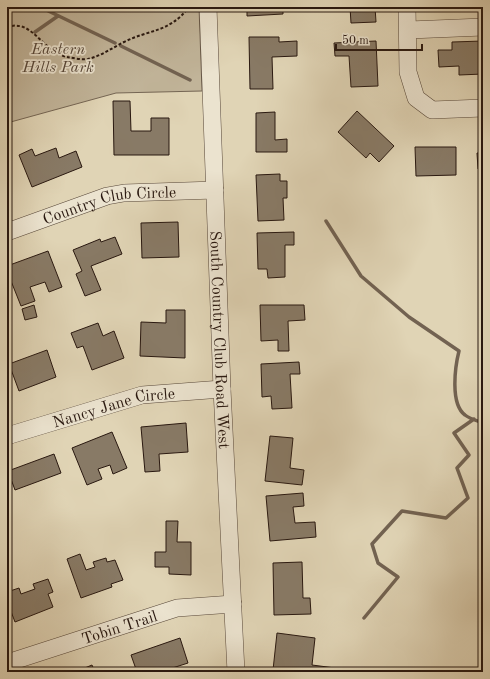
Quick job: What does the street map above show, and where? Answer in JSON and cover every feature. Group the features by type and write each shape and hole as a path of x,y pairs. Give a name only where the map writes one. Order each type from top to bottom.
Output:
{"street":[{"name":"South Country Club Road West","path":"208,7 222,389 236,672"},
{"path":"407,7 409,30 408,72 416,98 432,110 483,108"},
{"path":"409,30 483,28"},
{"name":"Country Club Circle","path":"7,232 107,196 124,193 215,190"},
{"name":"Nancy Jane Circle","path":"7,436 142,395 222,389"},
{"name":"Tobin Trail","path":"7,663 177,608 233,604"}],"path":[{"path":"7,27 20,26 29,30 46,48 66,57 86,59 102,54 125,42 169,26 179,19 189,7"}],"green space":[{"name":"Eastern Hills Park","path":"7,7 199,7 202,91 116,93 7,123"}],"building":[{"path":"247,7 283,7 283,14 247,16"},
{"path":"350,7 375,7 376,22 351,23"},
{"path":"249,37 279,37 279,42 297,41 297,56 272,57 273,89 250,89"},
{"path":"376,41 378,86 351,87 349,56 335,56 334,43"},
{"path":"483,41 483,74 459,75 459,66 439,67 438,50 452,50 452,42"},
{"path":"113,101 130,101 131,131 151,131 151,118 169,118 169,155 114,155"},
{"path":"357,111 394,146 379,162 370,153 366,158 338,132"},
{"path":"275,112 275,140 287,139 287,152 256,152 256,113"},
{"path":"415,147 456,147 456,175 416,176"},
{"path":"56,148 59,158 76,151 82,167 32,187 19,155 32,149 35,156"},
{"path":"477,153 483,153 483,169 478,169"},
{"path":"280,174 280,181 287,181 287,198 283,198 284,220 258,221 256,175"},
{"path":"178,222 179,257 142,258 141,223"},
{"path":"294,232 294,245 285,245 285,277 268,278 267,269 258,269 257,233"},
{"path":"115,237 122,254 91,266 101,290 85,296 76,274 82,271 73,250 100,239 101,242"},
{"path":"48,251 62,287 49,292 45,282 30,287 35,301 21,306 7,271 7,266"},
{"path":"34,305 37,317 25,320 22,309"},
{"path":"260,305 304,305 305,320 288,321 289,351 278,351 278,340 261,341"},
{"path":"166,310 185,310 185,358 140,356 141,322 166,323"},
{"path":"98,323 103,336 114,331 124,358 92,370 83,346 77,348 71,333"},
{"path":"47,350 56,377 19,391 9,364"},
{"path":"299,362 300,374 290,374 292,408 272,409 271,396 262,397 261,364"},
{"path":"186,423 188,452 159,454 160,471 145,472 141,427"},
{"path":"112,432 127,468 113,474 110,465 98,469 102,479 87,485 72,448"},
{"path":"270,436 293,438 290,468 304,470 302,485 265,481"},
{"path":"54,454 61,473 15,490 8,471"},
{"path":"303,493 304,506 293,507 295,523 315,522 316,537 270,541 266,496"},
{"path":"166,521 178,521 177,542 191,542 191,575 169,574 169,567 155,567 155,552 166,552"},
{"path":"80,554 86,570 95,567 93,562 106,558 107,562 115,560 123,580 111,584 112,587 81,598 67,559"},
{"path":"302,562 303,598 310,598 311,614 274,615 273,563"},
{"path":"48,579 53,592 48,594 53,607 15,622 7,601 7,592 19,588 21,594 35,589 33,584"},
{"path":"277,633 315,638 312,665 335,668 335,672 290,672 273,670"},
{"path":"180,638 188,663 160,672 137,672 131,655"},
{"path":"92,665 95,672 75,672"}],"waterway":[{"path":"40,7 115,43"},
{"path":"35,32 58,16"},
{"path":"121,46 190,80"},
{"path":"326,221 361,276 409,317 459,351 455,375 455,394 457,403 460,410 465,415 483,423"},
{"path":"364,618 398,577 378,563 372,544 402,511 446,518 468,498 457,468 469,455 454,433 474,419"}]}
